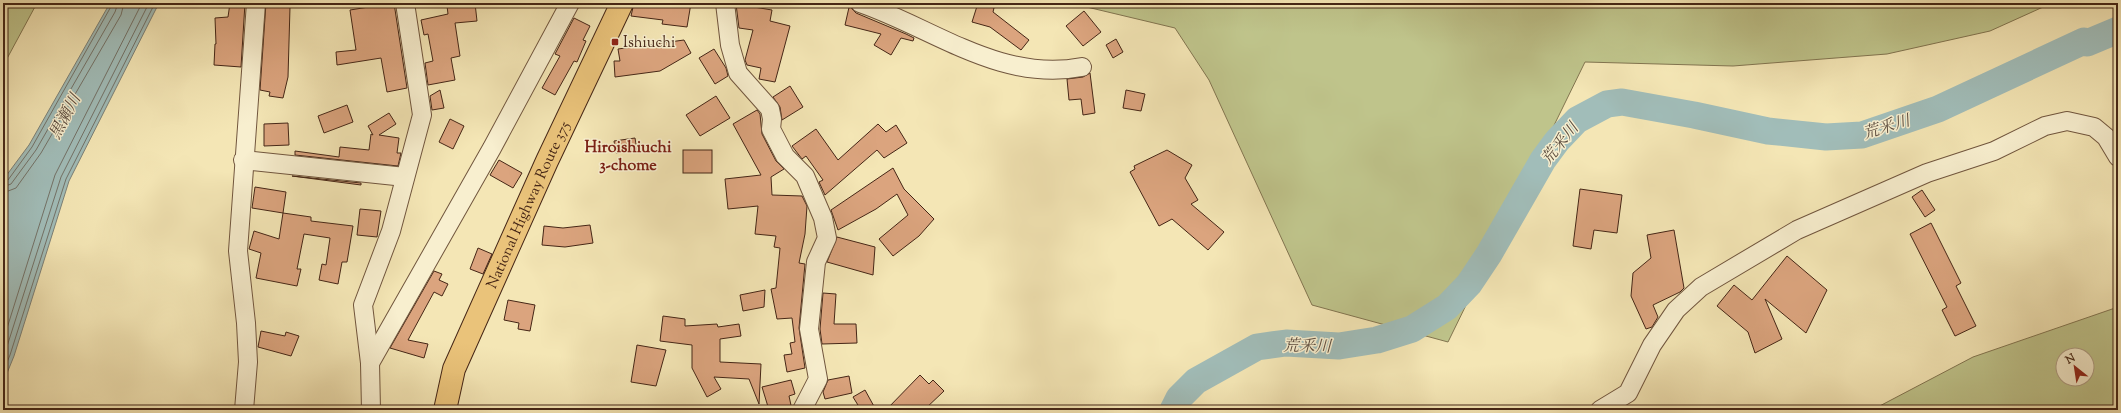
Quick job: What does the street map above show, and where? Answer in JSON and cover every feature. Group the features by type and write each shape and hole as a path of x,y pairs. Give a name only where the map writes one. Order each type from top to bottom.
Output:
{"highway":[{"name":"National Highway Route 375","path":"445,410 454,369 547,161 622,3"}],"street":[{"path":"244,410 248,362 246,323 238,251 243,160 256,3"},
{"path":"371,410 370,363 363,305 391,231 422,115 405,3"},
{"path":"370,363 492,148 570,3"},
{"path":"725,3 730,45 738,73 770,109 772,119 771,129 785,156 805,176 823,218 828,238 816,262 809,329 818,379 802,410"},
{"path":"860,3 997,62 1033,70 1069,70 1082,67"},
{"path":"1600,410 1628,393 1652,345 1676,310 1701,287 1797,230 1927,173 1994,151 2046,126 2067,120 2094,126 2106,137 2118,157"},
{"path":"243,160 405,177"}],"green space":[{"path":"3,3 37,3 3,66"},
{"path":"1070,3 2052,3 1990,31 1887,54 1733,66 1585,62 1448,342 1312,305 1209,80 1175,28"},
{"path":"2118,307 2118,410 1872,410 1973,357"}],"water":[{"name":"黒瀬川","path":"110,3 159,3 69,181 14,356 3,383 3,180 29,145"}],"building":[{"path":"230,3 245,3 241,67 214,65 216,44 215,18 228,17"},
{"path":"266,3 287,3 287,7 290,7 288,77 283,98 269,96 270,92 260,90"},
{"path":"394,3 407,88 387,92 381,58 337,65 336,52 356,50 350,10"},
{"path":"475,3 477,21 455,23 460,56 451,58 455,80 428,85 425,63 433,61 428,34 424,35 421,20 448,14 447,6"},
{"path":"634,3 691,3 687,27 662,24 663,20 631,16"},
{"path":"850,3 852,9 856,13 906,34 914,38 913,41 901,38 891,55 874,45 881,34 845,25"},
{"path":"978,3 994,8 993,12 1029,40 1021,50 990,27 972,22"},
{"path":"736,4 772,10 770,21 790,26 775,82 759,79 761,68 747,65 745,60 753,30 739,28"},
{"path":"1084,11 1101,32 1083,46 1066,26"},
{"path":"574,18 590,26 583,40 586,41 577,62 574,61 555,95 542,88 560,56 555,54"},
{"path":"1116,39 1123,52 1113,58 1106,45"},
{"path":"684,40 691,53 660,71 615,77 614,61 620,61 618,49"},
{"path":"714,49 726,68 728,76 715,84 699,58"},
{"path":"1090,73 1095,113 1083,115 1081,99 1069,100 1067,79 1083,77"},
{"path":"790,86 803,107 782,120 780,107 773,97"},
{"path":"440,90 444,108 432,110 430,96"},
{"path":"1126,90 1145,94 1141,111 1123,108"},
{"path":"716,96 730,118 700,136 686,115"},
{"path":"347,105 353,122 324,133 318,116"},
{"path":"757,110 760,114 762,134 776,161 784,169 771,177 772,195 802,196 807,206 805,234 799,263 805,264 799,328 805,368 787,372 784,355 792,354 790,343 795,342 792,318 777,319 771,289 776,288 780,248 774,247 776,236 755,234 758,206 728,209 725,179 761,175 733,124"},
{"path":"389,113 396,124 379,135 399,138 397,153 401,153 398,166 295,155 295,151 339,157 340,147 369,150 371,134 373,135 368,126"},
{"path":"450,119 464,126 453,149 439,142"},
{"path":"288,123 289,145 264,146 264,124"},
{"path":"878,124 886,132 896,125 907,143 884,158 877,150 825,195 819,182 823,180 806,156 802,159 792,146 816,129 838,160"},
{"path":"635,138 637,150 616,153 614,141"},
{"path":"683,150 712,150 712,173 683,173"},
{"path":"1167,150 1192,165 1185,178 1198,200 1191,204 1224,232 1208,250 1172,219 1159,226 1130,172 1135,169 1134,166"},
{"path":"499,160 522,173 513,188 490,175"},
{"path":"893,168 904,189 934,219 919,236 893,256 879,239 908,215 897,194 876,209 838,230 831,210"},
{"path":"292,176 361,183 361,185"},
{"path":"255,187 286,192 283,213 252,208"},
{"path":"1580,189 1622,195 1617,233 1594,230 1591,249 1573,246"},
{"path":"1922,190 1935,210 1925,217 1912,197"},
{"path":"360,209 381,211 377,237 357,235"},
{"path":"283,213 311,217 311,221 353,226 347,262 342,262 338,284 319,280 322,264 326,265 330,238 304,234 297,269 301,269 297,286 256,278 261,253 249,249 254,231 279,239"},
{"path":"1931,223 1961,283 1956,286 1976,326 1955,336 1942,310 1947,307 1910,234"},
{"path":"590,225 593,243 565,247 542,245 544,226 563,228"},
{"path":"1674,230 1684,288 1680,292 1653,305 1658,317 1652,327 1646,329 1631,296 1633,273 1651,258 1647,235"},
{"path":"837,237 875,247 873,275 827,262"},
{"path":"478,248 492,254 483,274 470,269"},
{"path":"1787,256 1827,290 1806,333 1765,299 1782,339 1755,353 1748,332 1717,306 1734,285 1752,300"},
{"path":"434,271 442,274 439,280 448,284 442,296 434,292 408,340 428,344 424,358 390,348"},
{"path":"765,290 764,307 743,311 740,295"},
{"path":"823,293 836,294 834,324 856,324 857,343 822,344 820,329"},
{"path":"508,300 535,305 530,331 518,329 519,323 504,320"},
{"path":"663,316 685,319 685,326 717,324 718,327 739,324 741,336 720,339 720,362 761,364 759,404 749,379 714,377 721,389 707,397 692,368 692,345 660,341"},
{"path":"261,331 285,336 286,332 299,336 291,356 258,347"},
{"path":"637,345 666,350 656,386 631,382"},
{"path":"920,375 929,384 933,380 944,391 924,410 886,410"},
{"path":"849,376 852,393 825,399 823,392 828,380"},
{"path":"791,380 795,394 789,396 792,410 769,410 762,387"},
{"path":"865,390 876,410 861,410 853,397"}],"waterway":[{"name":"荒釆川","path":"1173,410 1179,398 1196,381 1257,347 1286,343 1339,346 1377,340 1412,329 1447,307 1469,284 1489,254 1543,160 1557,141 1577,120 1607,104 1622,102 1694,115 1768,131 1826,137 1862,135 1938,109 2084,41 2087,43 2118,30"}],"place":[{"name":"Ishiuchi","path":"615,42"}],"district":[{"name":"Hiroishiuchi 3-chome","path":"628,155"}]}
